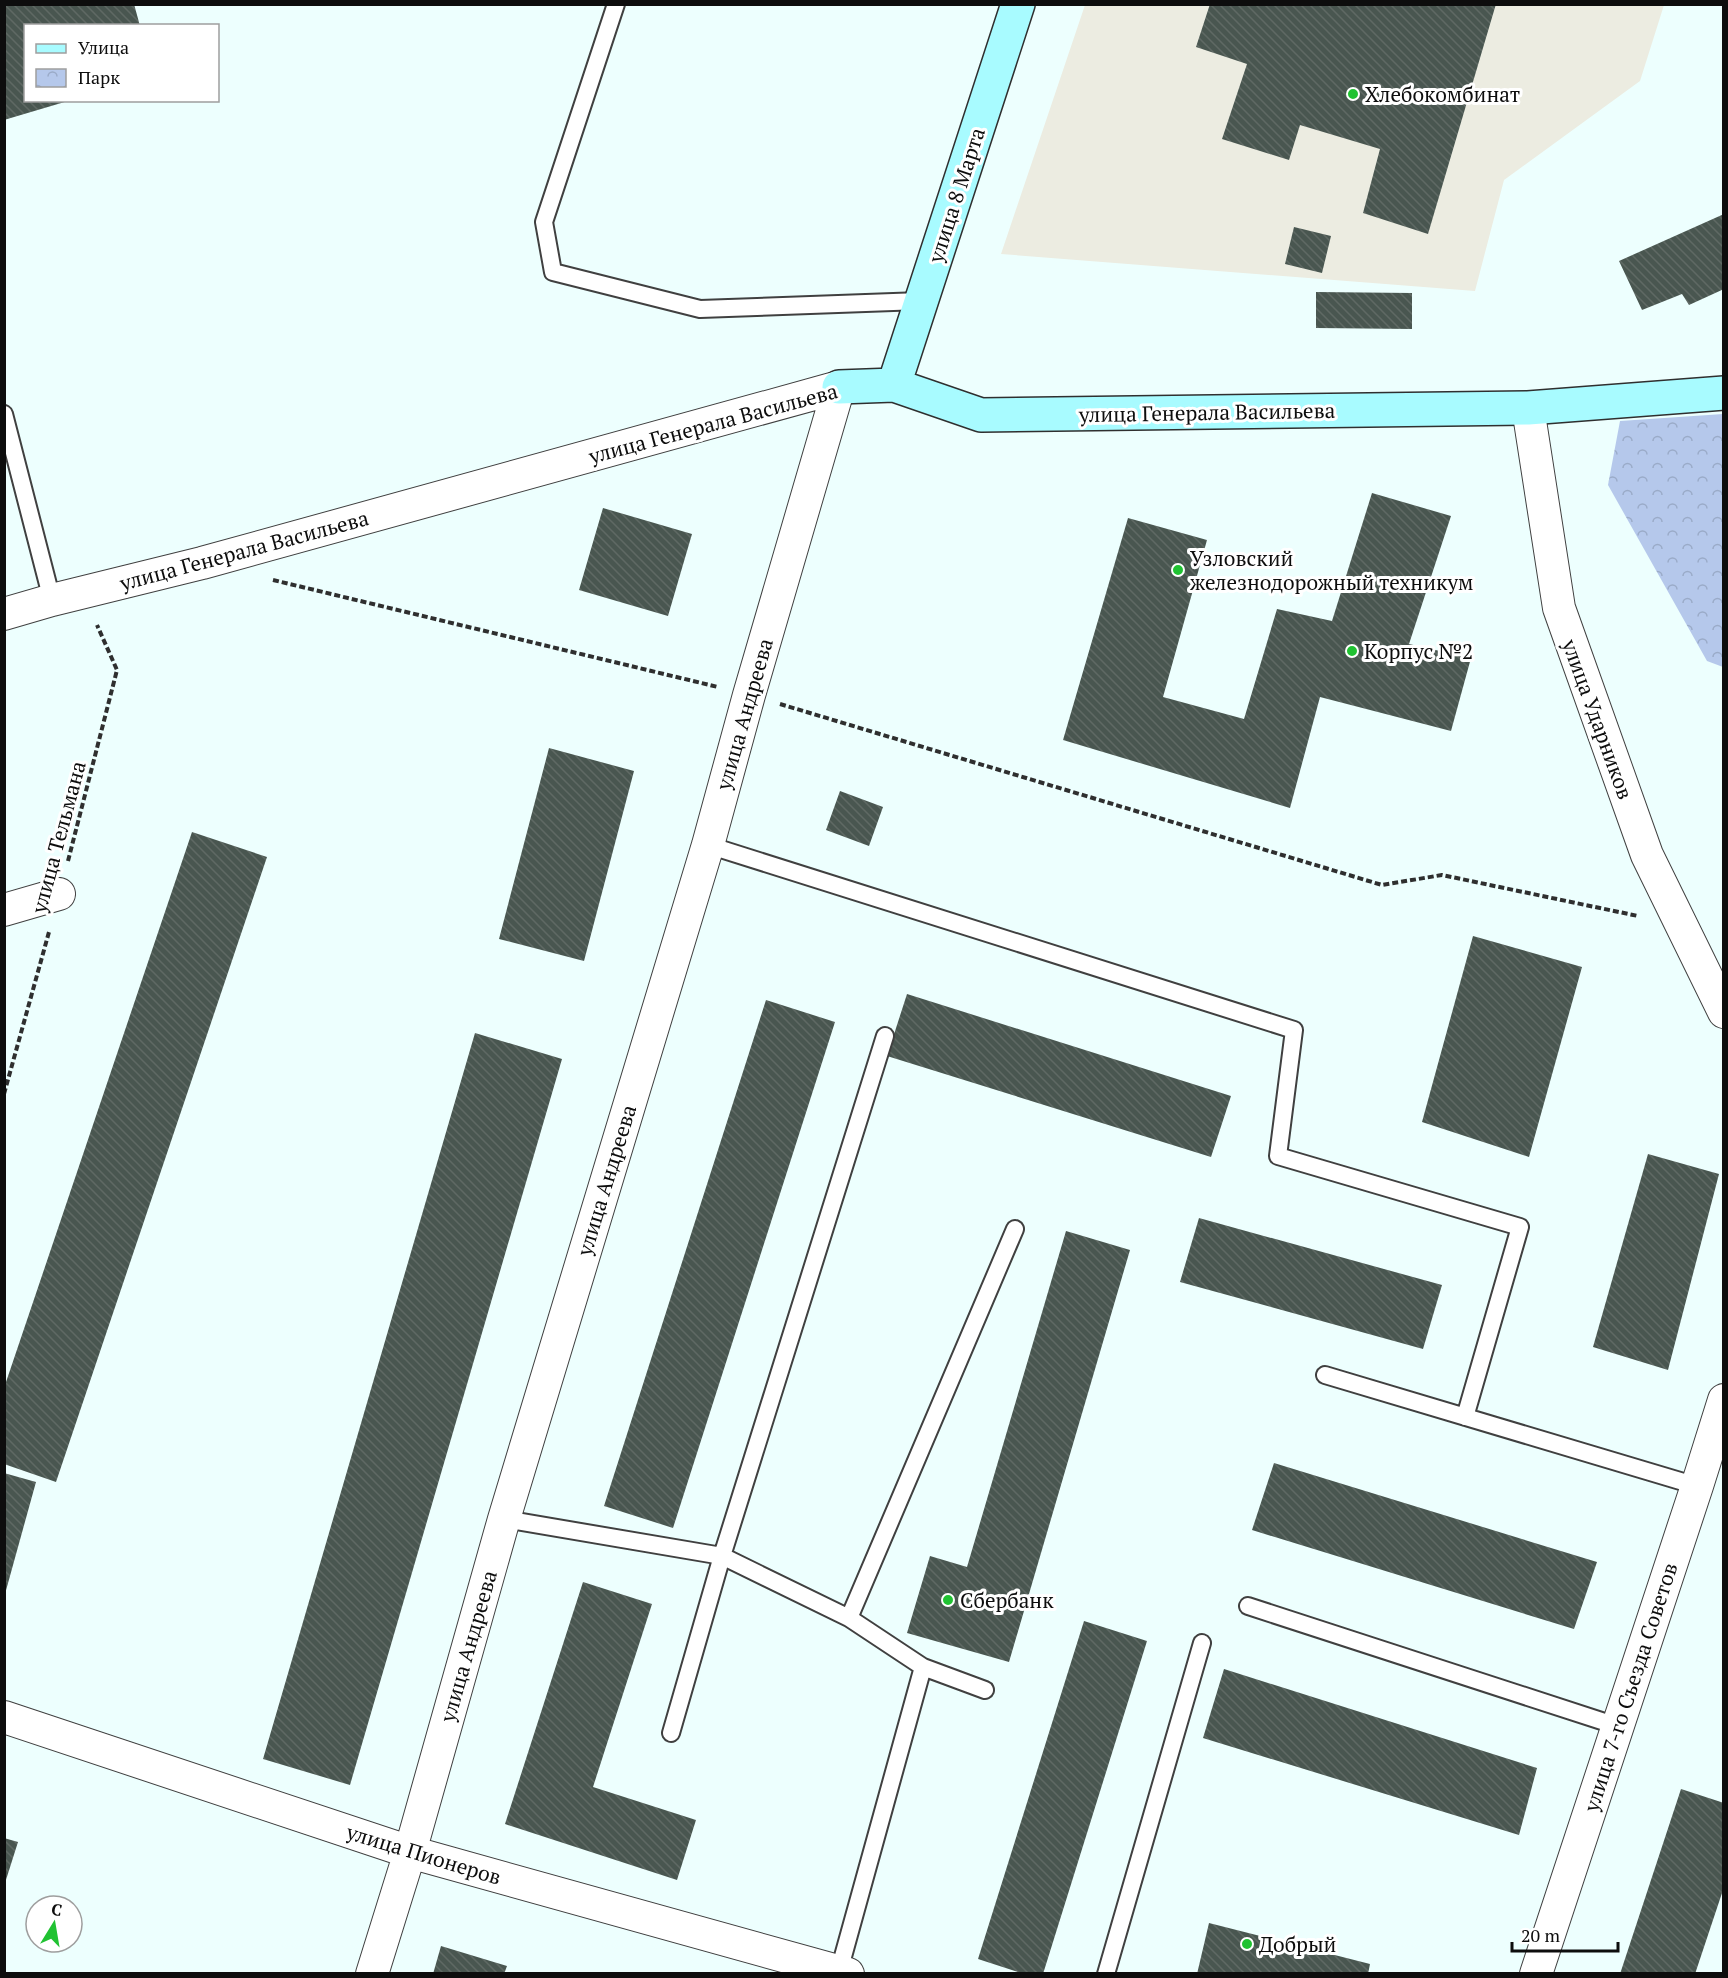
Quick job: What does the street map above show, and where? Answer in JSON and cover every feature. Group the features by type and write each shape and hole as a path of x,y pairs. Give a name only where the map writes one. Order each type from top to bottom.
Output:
{"main road":[{"name":"улица 8 Марта","path":"894,385 1018,4"},
{"name":"улица Генерала Васильева","path":"838,387 894,385 981,415 1528,408 1724,393"}],"street":[{"name":"улица Генерала Васильева","path":"4,614 202,563 838,387"},
{"name":"улица Андреева","path":"372,1974 410,1852 504,1518 708,845 838,387"},
{"name":"улица Ударников","path":"1528,408 1558,608 1647,855 1724,1012"},
{"path":"4,910 59,894"},
{"name":"улица 7-го Съезда Советов","path":"1536,1974 1724,1400"},
{"name":"улица Пионеров","path":"4,1717 410,1852 844,1972"}],"lane":[{"path":"616,4 543,222 553,272 700,309 921,301"},
{"path":"4,414 67,596"},
{"path":"708,845 1294,1030 1278,1156 1520,1227 1465,1417"},
{"path":"671,1733 722,1556 885,1036"},
{"path":"849,1618 1015,1229"},
{"path":"1325,1375 1697,1486"},
{"path":"504,1518 722,1556 849,1618 923,1667 985,1690"},
{"path":"1248,1606 1617,1726"},
{"path":"1106,1974 1202,1643"},
{"path":"844,1972 923,1667"}],"path":[{"path":"272,580 749,694 1382,885 1442,875 1649,918"},
{"name":"улица Тельмана","path":"4,1094 117,670 67,596"}],"shaded area":[{"path":"1085,5 1664,5 1640,81 1504,180 1475,291 1001,254"}],"green space":[{"path":"1724,414 1723,667 1707,661 1608,485 1620,421"}],"building":[{"path":"4,4 134,4 139,24 24,24 24,102 65,102 4,120"},
{"name":"Хлебокомбинат","path":"1210,4 1496,4 1428,234 1363,213 1380,149 1300,125 1289,160 1222,139 1247,64 1196,47"},
{"path":"1724,214 1724,289 1689,305 1682,294 1642,310 1619,261"},
{"path":"1294,227 1331,236 1322,273 1285,264"},
{"path":"1316,292 1412,293 1412,329 1316,328"},
{"name":"Корпус №2","path":"1372,493 1451,516 1409,644 1471,658 1451,731 1320,697 1290,808 1063,740 1128,518 1207,540 1163,697 1244,719 1277,609 1332,621"},
{"path":"603,508 692,534 668,616 579,590"},
{"path":"549,748 634,771 584,961 499,939"},
{"path":"840,791 883,807 869,846 826,830"},
{"path":"192,832 267,857 56,1482 4,1464 4,1388"},
{"path":"1473,936 1582,967 1529,1157 1422,1122"},
{"path":"907,994 1231,1096 1211,1157 887,1056"},
{"path":"766,1000 835,1022 673,1528 604,1506"},
{"path":"475,1033 562,1059 350,1785 263,1759"},
{"path":"1648,1154 1719,1174 1668,1370 1593,1347"},
{"path":"1199,1218 1442,1285 1423,1349 1180,1282"},
{"path":"1066,1231 1130,1250 1009,1662 907,1633 930,1556 967,1567"},
{"path":"1274,1463 1597,1562 1574,1629 1252,1530"},
{"path":"4,1473 36,1482 5,1594 4,1594"},
{"path":"583,1582 652,1604 593,1787 696,1820 677,1880 505,1824"},
{"path":"1084,1621 1147,1641 1043,1974 1024,1974 978,1959"},
{"path":"1224,1669 1537,1768 1519,1835 1203,1738"},
{"path":"1681,1789 1724,1803 1724,1887 1695,1974 1620,1974"},
{"path":"4,1838 18,1842 5,1883 4,1883"},
{"name":"Добрый","path":"1209,1923 1370,1964 1368,1974 1197,1974"},
{"path":"441,1946 507,1966 504,1974 433,1974"}],"place":[{"name":"Хлебокомбинат","path":"1353,94"},
{"name":"Узловский железнодорожный техникум","path":"1178,570"},
{"name":"Корпус №2","path":"1352,651"},
{"name":"Сбербанк","path":"948,1600"},
{"name":"Добрый","path":"1247,1944"}]}
